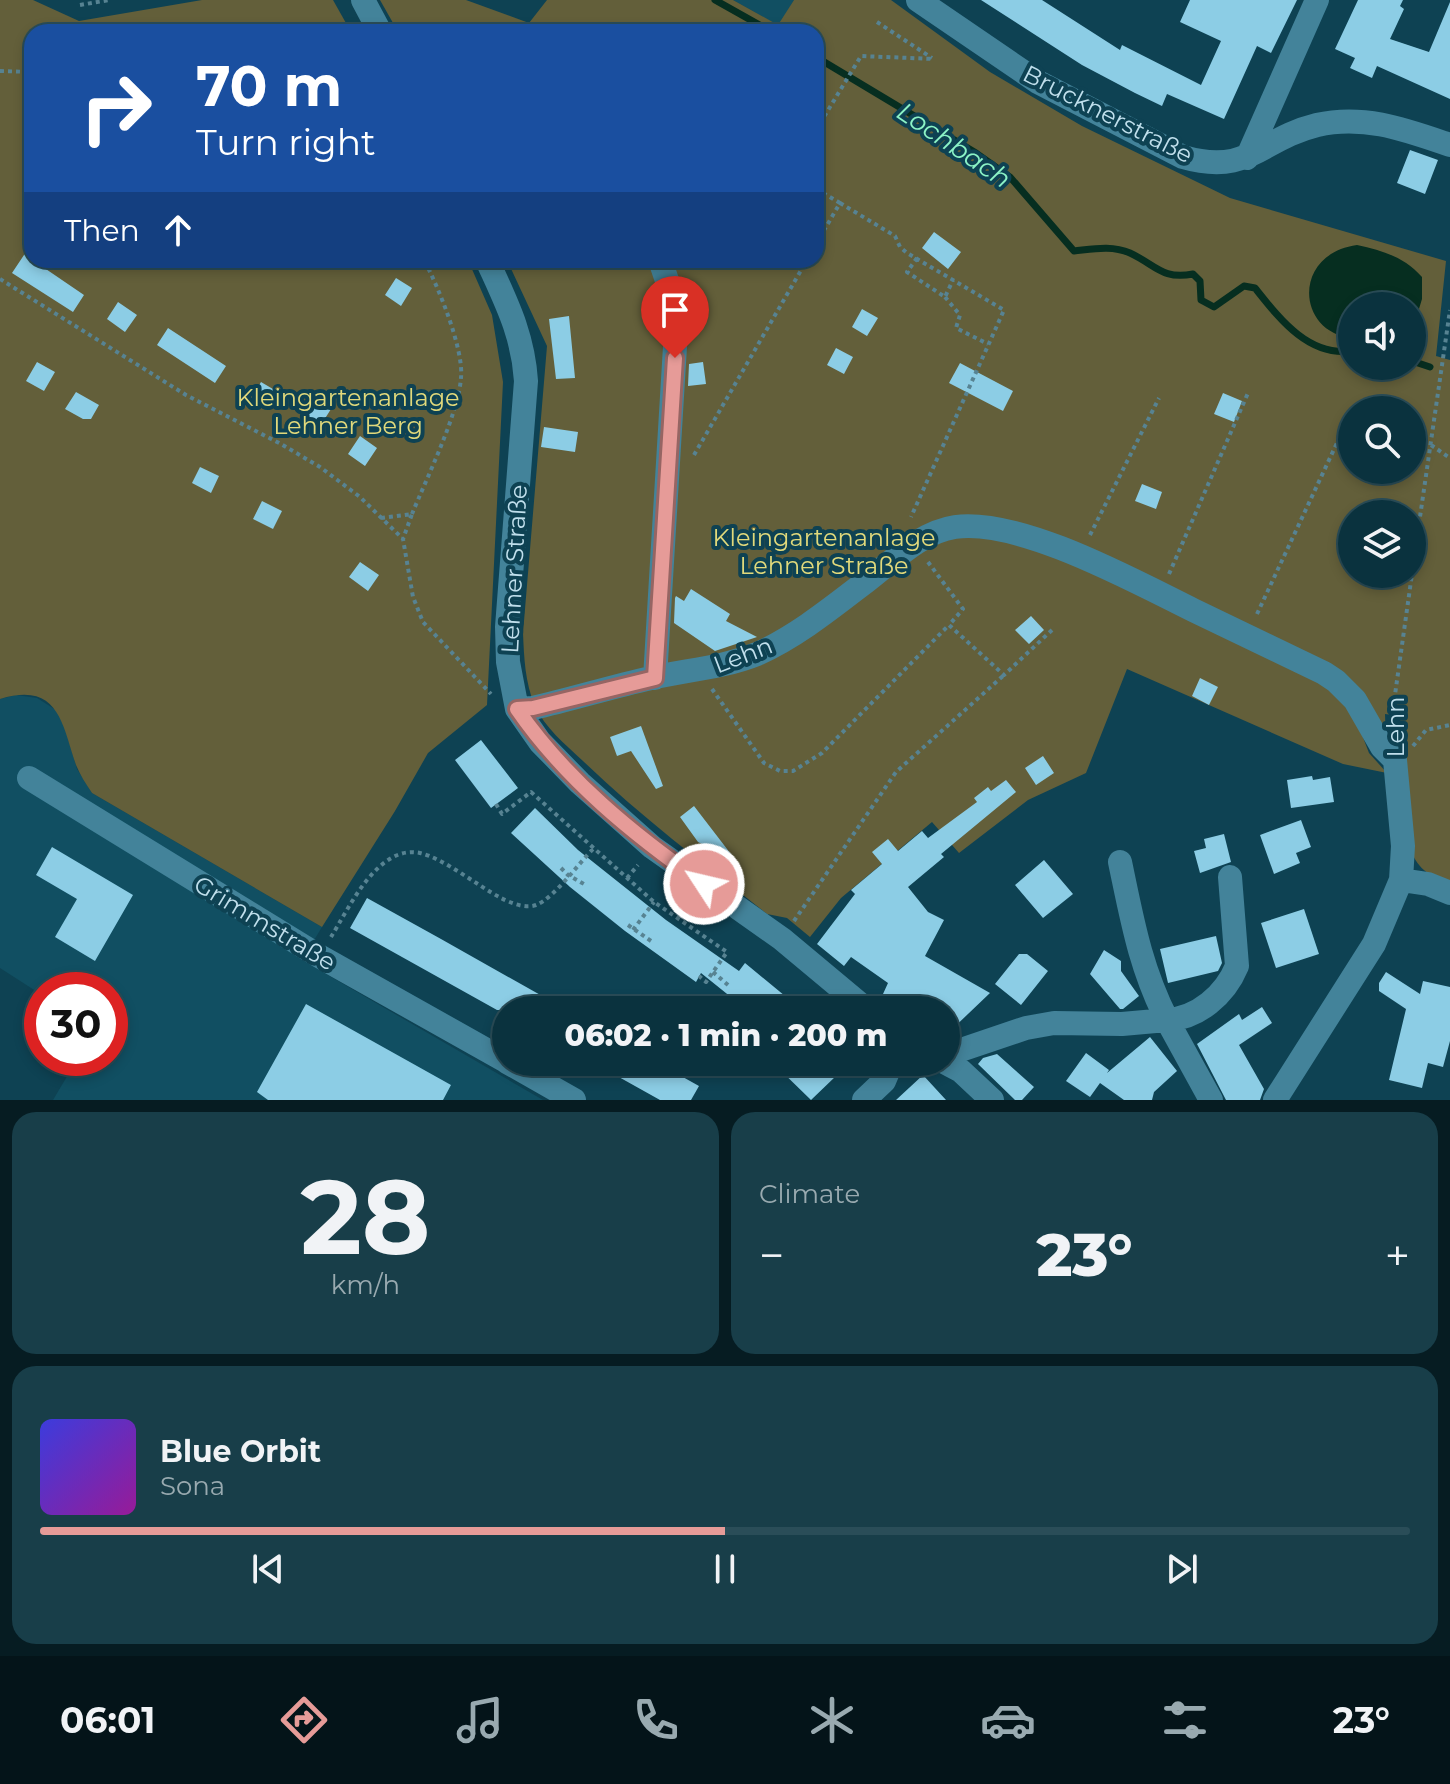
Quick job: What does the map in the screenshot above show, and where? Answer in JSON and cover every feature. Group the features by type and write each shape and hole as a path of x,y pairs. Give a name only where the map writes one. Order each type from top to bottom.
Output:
{"street":[{"path":"363,0 376,24"},
{"name":"Brucknerstraße","path":"918,0 1038,82 1183,157 1205,163 1228,163 1247,158 1283,137 1306,129 1361,120 1396,127 1450,145"},
{"path":"1247,158 1317,0"},
{"name":"Lehner Straße","path":"490,268 520,337 526,381 507,627 508,662 517,709 540,742 620,820 652,847 782,939 850,996"},
{"path":"655,678 676,330 673,298 663,268"},
{"name":"Lehn","path":"517,709 700,671 757,653 793,633 907,543 957,527 1021,535 1080,556 1336,681 1355,700 1382,747 1395,760 1403,846 1401,880 1374,944 1275,1100"},
{"name":"Grimmstraße","path":"29,778 319,956 492,1054"},
{"path":"1120,862 1150,987 1211,1100"},
{"path":"960,1050 1026,1028 1054,1023 1122,1024 1182,1019 1195,1012 1218,997 1232,979 1237,966 1230,877"},
{"path":"1401,880 1428,884 1450,893"},
{"path":"960,1070 992,1100"},
{"name":"Grimmstraße","path":"531,1076 574,1100"},
{"path":"864,1100 886,1076"}],"path":[{"path":"80,5 109,0"},
{"path":"824,118 857,61 865,54 934,59 877,22"},
{"path":"0,71 24,72"},
{"path":"700,671 764,763 772,769 793,771 822,753 963,609 907,543 1004,310 917,258 900,247 895,236 824,194"},
{"path":"824,230 840,203"},
{"path":"917,258 907,272 945,297 960,315 956,328 989,345"},
{"path":"427,268 460,352 462,378 455,406 403,539 413,597 423,622 487,691 517,709"},
{"path":"688,466 802,268"},
{"path":"0,279 186,395 320,467 360,497 403,539"},
{"path":"945,297 953,280"},
{"name":"Lehn","path":"1423,500 1450,310"},
{"path":"1167,578 1248,393"},
{"path":"1086,544 1159,398"},
{"path":"1256,614 1338,441"},
{"path":"1431,445 1450,458"},
{"path":"381,518 412,514"},
{"name":"Lehn","path":"1393,719 1392,705 1410,588"},
{"path":"949,625 1004,675"},
{"path":"782,939 896,772 1052,630"},
{"path":"1395,760 1402,758 1426,730 1450,725"},
{"path":"496,804 502,814 531,792 654,902 727,952 706,982 699,976"},
{"path":"319,956 377,868 403,853 418,852 433,858 503,899 520,906 535,906 593,849"},
{"path":"561,868 584,884"},
{"path":"633,930 654,902"},
{"path":"628,925 651,941"},
{"path":"713,972 728,985"}],"shaded area":[{"path":"733,0 794,0 780,24"},
{"path":"1357,245 1393,256 1422,277 1422,292 1338,292 1338,334 1333,333 1320,322 1312,308 1309,293 1312,277 1321,262 1336,251"},
{"path":"16,695 37,698 56,710 63,721 77,769 92,793 322,927 302,960 492,1070 492,1076 502,1076 543,1100 53,1100 67,1076 128,1076 128,972 24,972 24,983 0,968 0,699"}],"green space":[{"name":"Kleingartenanlage Lehner Berg","path":"0,0 33,0 79,21 202,0 333,0 346,24 24,24 24,268 471,268 492,315 503,382 487,705 428,753 322,927 92,793 76,765 61,721 46,701 20,695 0,699"},
{"name":"Kleingartenanlage Lehner Straße","path":"380,0 466,0 529,23 547,0 733,0 776,24 394,24"},
{"name":"Kleingartenanlage Lehner Straße","path":"794,0 891,0 990,72 1082,126 1230,198 1446,261 1436,356 1450,360 1450,885 1422,868 1411,850 1400,716 1385,714 1386,743 1356,719 1369,753 1387,773 1343,764 1127,669 1086,773 1028,800 959,853 932,822 841,898 810,937 787,918 767,914 673,839 556,735 539,714 529,688 523,633 547,346 511,268 824,268 824,24 779,24"}],"building":[{"path":"981,0 1042,0 1120,50 1122,45 1201,85 1221,41 1180,22 1190,0 1297,0 1271,53 1257,46 1224,119 1167,94 1162,106 1135,93 1082,65"},
{"path":"1358,0 1403,0 1400,6 1404,9 1390,39 1429,52 1450,2 1450,99 1377,66 1372,78 1350,68 1355,58 1335,49"},
{"path":"1410,150 1438,160 1425,194 1397,183"},
{"path":"934,232 961,252 948,269 922,248"},
{"path":"24,255 24,268 44,268 84,295 73,312 12,273"},
{"path":"396,278 412,288 401,306 385,295"},
{"path":"118,302 137,315 125,332 107,319"},
{"path":"862,309 878,318 867,336 852,327"},
{"path":"569,316 575,378 556,379 549,319"},
{"path":"168,328 226,366 215,383 157,345"},
{"path":"836,348 853,357 844,374 827,365"},
{"path":"37,362 55,372 44,391 26,381"},
{"path":"703,362 706,384 688,386 689,364"},
{"path":"960,363 1013,391 1003,411 949,383"},
{"path":"261,382 278,392 268,409 251,399"},
{"path":"76,392 99,405 91,419 83,419 65,409"},
{"path":"1223,393 1242,401 1234,422 1214,414"},
{"path":"314,398 331,409 319,428 302,416"},
{"path":"544,427 578,432 575,452 541,447"},
{"path":"360,436 377,448 365,466 348,454"},
{"path":"200,467 219,476 211,493 192,483"},
{"path":"1142,484 1162,492 1156,509 1135,501"},
{"path":"262,501 282,511 273,529 253,519"},
{"path":"360,562 379,575 368,591 349,577"},
{"path":"691,589 730,614 726,621 757,637 715,651 674,623 676,596 684,601"},
{"path":"1031,616 1044,630 1029,644 1015,630"},
{"path":"1200,678 1218,687 1209,705 1192,696"},
{"path":"641,726 663,786 656,789 631,751 617,756 610,737"},
{"path":"481,740 518,788 491,808 455,760"},
{"path":"1043,756 1054,773 1036,785 1025,768"},
{"path":"1312,776 1313,780 1330,777 1334,802 1291,808 1287,780"},
{"path":"1006,780 1016,792 941,854 944,857 908,887 928,912 944,920 925,956 990,993 960,1022 960,996 886,996 883,994 888,983 851,957 844,966 817,944 855,894 851,890 882,864 872,852 888,839 898,851 922,831 928,838 977,802 974,798 988,787 991,791"},
{"path":"694,806 737,862 698,842 680,817"},
{"path":"535,808 578,850 666,920 739,971 745,963 785,996 730,996 701,973 696,982 570,887 511,833"},
{"path":"1301,820 1311,847 1296,853 1300,863 1274,874 1260,835"},
{"path":"1224,834 1231,862 1200,873 1194,851 1206,848 1204,839"},
{"path":"52,847 133,895 95,961 55,937 77,899 36,875"},
{"path":"1044,860 1073,894 1043,918 1015,885"},
{"path":"367,898 542,996 492,996 492,1007 350,928"},
{"path":"1304,909 1319,954 1276,968 1261,923"},
{"path":"1216,936 1222,963 1218,971 1168,983 1160,949"},
{"path":"1104,950 1121,961 1121,971 1139,996 1123,1009 1090,974"},
{"path":"1019,954 1027,954 1048,971 1021,1005 995,984"},
{"path":"1386,972 1420,994 1423,981 1450,987 1450,1041 1443,1067 1428,1063 1422,1088 1389,1080 1406,1009 1379,991 1379,983"},
{"path":"306,1004 451,1085 443,1100 268,1100 257,1092"},
{"path":"1262,1007 1272,1023 1239,1045 1264,1089 1260,1100 1226,1100 1197,1044 1239,1014 1242,1020"},
{"path":"1150,1037 1177,1071 1154,1092 1152,1100 1124,1100 1100,1083 1090,1097 1066,1081 1086,1053 1109,1070 1107,1073"},
{"path":"997,1054 1034,1087 1022,1100 1015,1100 978,1064 983,1058"},
{"path":"617,1076 681,1076 699,1086 691,1100 660,1100"},
{"path":"786,1076 836,1076 811,1100"},
{"path":"924,1076 946,1100 896,1100"}],"waterway":[{"name":"Lochbach","path":"715,0 758,24"},
{"name":"Lochbach","path":"824,62 976,153 1010,177 1074,251 1116,249 1130,253 1166,273 1193,274 1200,281 1201,300 1214,307 1244,286 1255,288 1296,333 1308,342 1338,351"},
{"name":"Lochbach","path":"1426,366 1430,367"}],"route":[{"path":"675,358 655,678 533,708 517,709 540,742 580,783 652,847 704,884"}]}
